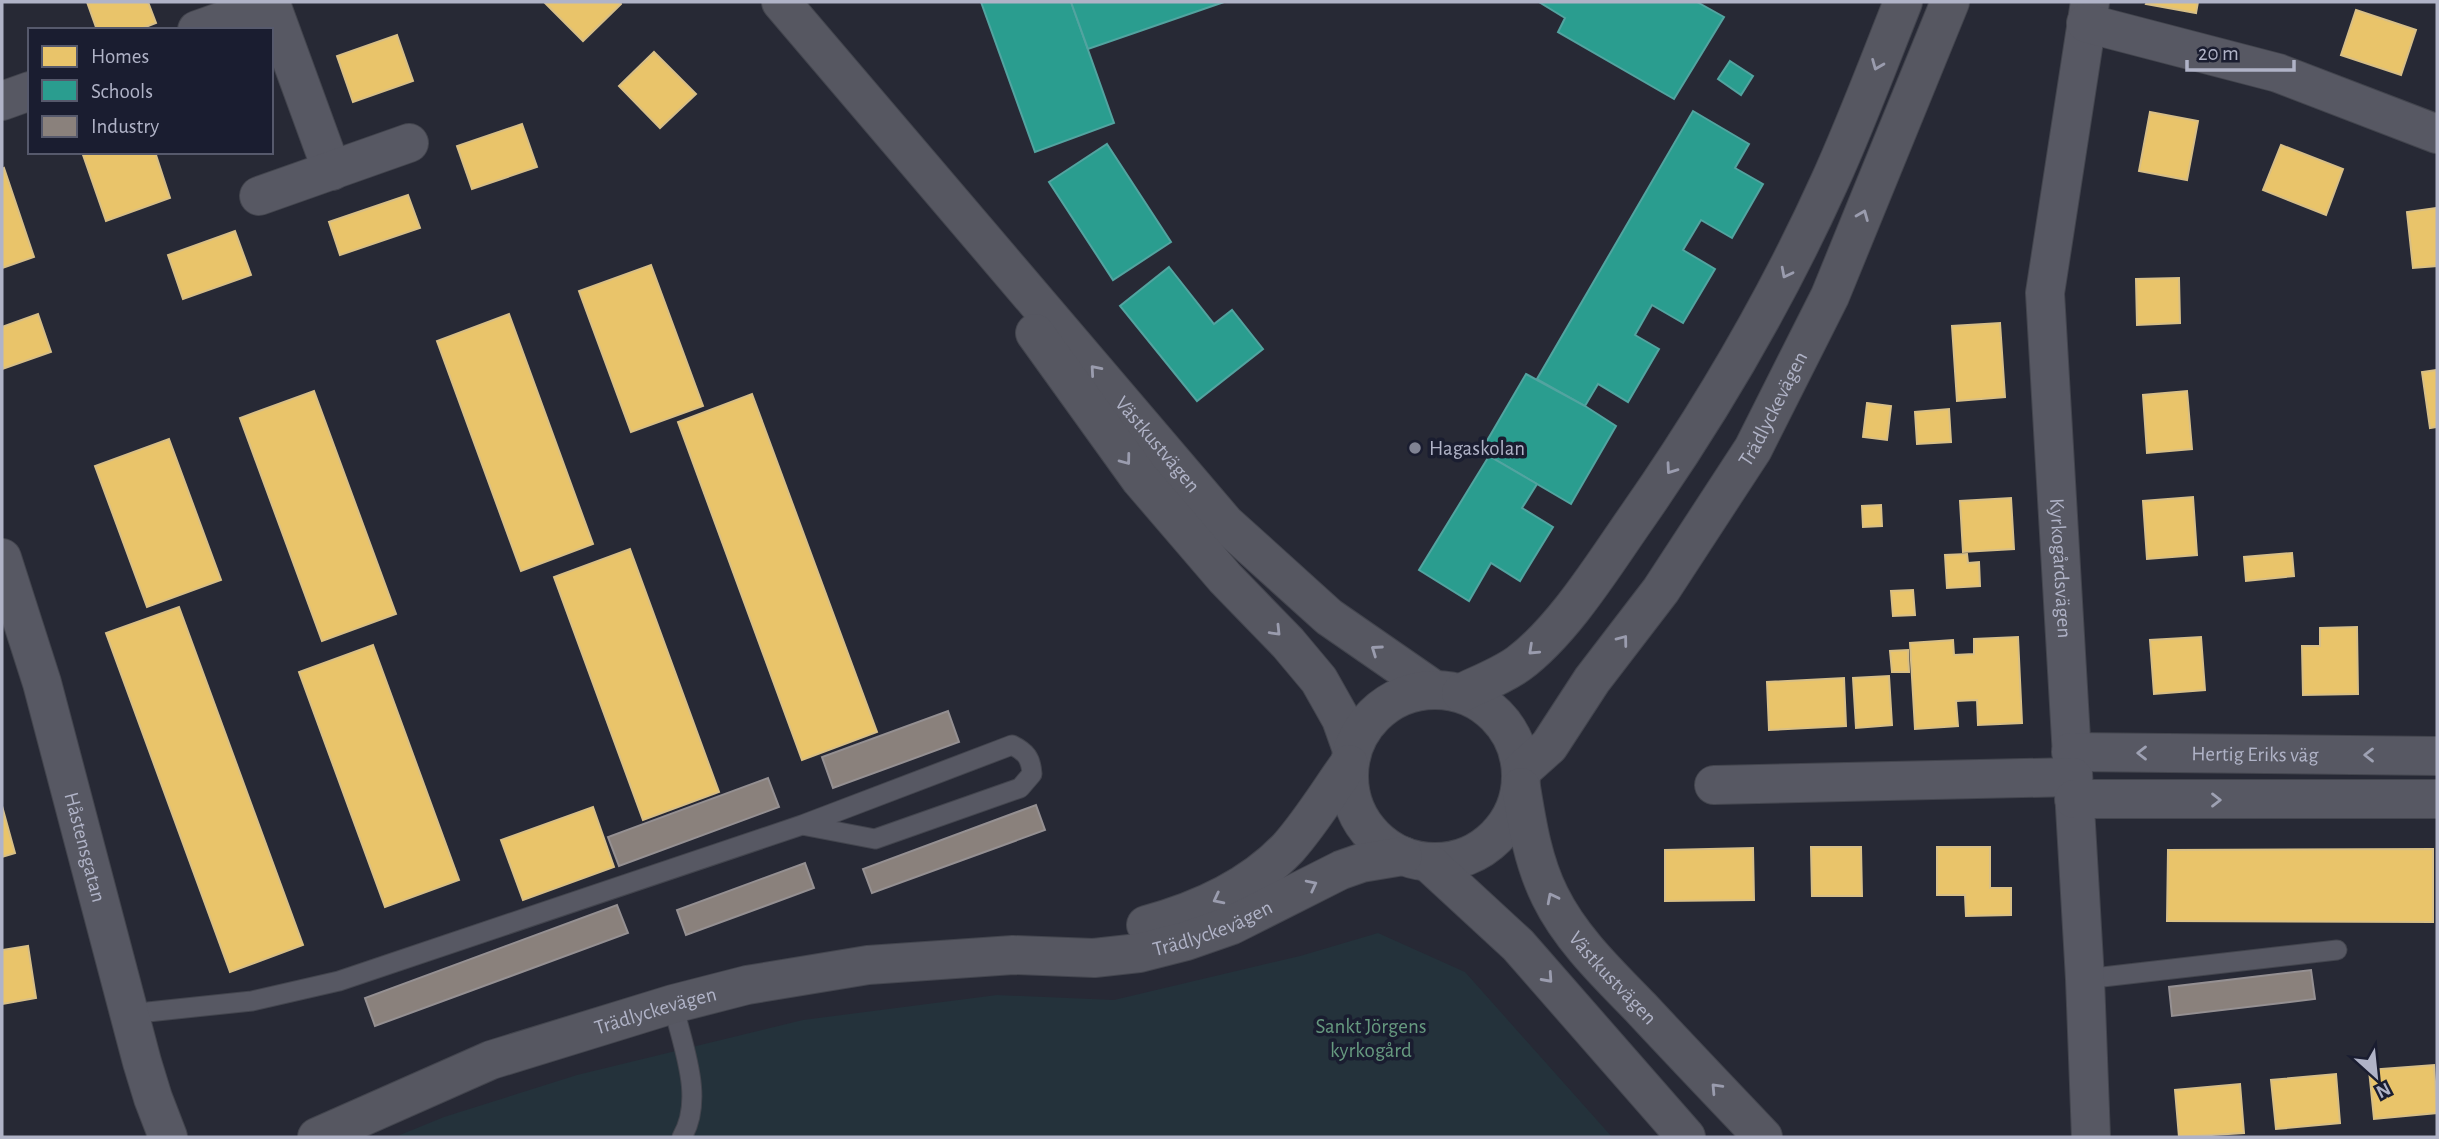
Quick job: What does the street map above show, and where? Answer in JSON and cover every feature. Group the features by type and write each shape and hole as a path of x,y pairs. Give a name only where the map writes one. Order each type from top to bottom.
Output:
{"street":[{"name":"Västkustvägen","path":"781,2 1225,523 1329,617 1447,691"},
{"path":"1447,691 1517,664 1553,630 1596,575 1684,450 1727,380 1783,278 1830,182 1903,2"},
{"name":"Trädlyckevägen","path":"1521,779 1549,747 1592,680 1661,590 1753,449 1830,296 1950,2"},
{"path":"202,19 271,4 332,171"},
{"path":"2088,13 2278,73 2437,134"},
{"name":"Kyrkogårdsvägen","path":"2088,13 2045,293 2085,979 2091,1137"},
{"path":"2,101 28,92"},
{"path":"259,196 409,143"},
{"name":"Västkustvägen","path":"918,164 1068,381 1140,479 1225,578 1288,643 1319,680 1340,719 1350,757"},
{"name":"Håstensgatan","path":"2,558 42,683 129,1014 153,1098 168,1137"},
{"path":"1416,859 1447,861 1465,857 1482,848 1508,822 1516,805 1521,779 1519,754 1504,723 1485,705 1447,691 1415,691 1398,697 1382,706 1364,726 1350,757 1350,793 1360,820 1379,842 1416,859 1518,945 1686,1137"},
{"name":"Hertig Eriks väg","path":"1714,785 2073,776 2437,756"},
{"name":"Trädlyckevägen","path":"1013,955 1177,917 1234,890 1263,870 1287,848 1309,821 1350,757"},
{"name":"Hertig Eriks väg","path":"2073,776 2437,799"},
{"name":"Västkustvägen","path":"1521,779 1528,830 1537,864 1549,895 1565,923 1618,985 1763,1137"},
{"name":"Trädlyckevägen","path":"317,1137 491,1060 673,1004 747,985 868,965 1013,955 1094,958 1139,953 1232,925 1341,870 1361,863 1416,859"}],"lane":[{"path":"129,1014 252,1001 339,982 802,825 1012,745 1027,754 1031,762 1032,774 1020,788 875,839 802,825"},
{"path":"2085,979 2337,950"},
{"path":"673,1004 691,1081 689,1126 682,1137"}],"green space":[{"name":"Sankt Jörgens kyrkogård","path":"1378,933 1465,972 1612,1137 395,1137 444,1117 577,1075 803,1020 997,995 1114,1000 1300,956"}],"building: Homes":[{"path":"87,2 148,2 156,23 143,28 96,28"},
{"path":"544,2 620,2 621,4 583,41"},
{"path":"2198,2 2196,13 2146,4"},
{"path":"2356,10 2416,30 2401,75 2341,55"},
{"path":"397,35 413,81 353,102 337,56"},
{"path":"654,52 696,94 660,128 619,86"},
{"path":"2150,112 2198,121 2187,180 2139,171"},
{"path":"522,124 537,167 472,189 457,146"},
{"path":"2281,145 2343,169 2326,215 2263,190"},
{"path":"83,154 156,154 170,198 106,221"},
{"path":"4,168 34,257 2,268 2,169"},
{"path":"408,195 420,228 340,255 329,222"},
{"path":"2437,208 2437,266 2413,268 2407,212"},
{"path":"235,231 251,275 183,299 168,255"},
{"path":"651,265 703,406 631,432 579,291"},
{"path":"2179,278 2180,323 2137,325 2136,279"},
{"path":"38,314 51,352 2,369 2,327"},
{"path":"509,314 593,544 521,571 437,341"},
{"path":"2000,323 2005,397 1957,401 1952,326"},
{"path":"2437,370 2437,427 2430,428 2422,372"},
{"path":"314,391 396,614 322,641 240,418"},
{"path":"2187,391 2192,449 2147,453 2143,395"},
{"path":"752,394 877,732 802,760 678,422"},
{"path":"1867,403 1891,406 1887,440 1863,437"},
{"path":"1949,409 1951,442 1917,444 1915,412"},
{"path":"169,439 221,580 147,607 95,466"},
{"path":"2193,497 2197,555 2147,559 2143,501"},
{"path":"2011,498 2014,549 1963,552 1960,501"},
{"path":"1881,505 1882,526 1863,527 1862,506"},
{"path":"630,549 719,792 643,820 554,577"},
{"path":"2292,553 2294,576 2246,581 2244,557"},
{"path":"1967,554 1968,563 1979,562 1980,586 1947,588 1945,555"},
{"path":"1913,590 1915,615 1893,616 1891,591"},
{"path":"179,607 303,945 230,972 106,633"},
{"path":"2357,627 2358,694 2303,695 2302,646 2320,646 2320,628"},
{"path":"2018,637 2022,723 1978,725 1977,700 1956,701 1958,726 1915,729 1910,643 1953,640 1954,655 1974,654 1974,639"},
{"path":"2201,637 2205,690 2154,694 2150,640"},
{"path":"373,645 459,880 385,907 299,672"},
{"path":"1908,650 1909,672 1892,672 1890,651"},
{"path":"1889,676 1892,725 1856,728 1853,678"},
{"path":"1844,678 1846,726 1769,730 1767,682"},
{"path":"2,806 15,853 2,857"},
{"path":"593,807 614,867 523,900 501,840"},
{"path":"1811,847 1861,847 1862,896 1812,896"},
{"path":"1937,847 1990,847 1990,888 2011,888 2011,915 1966,916 1965,895 1937,895"},
{"path":"1753,848 1754,900 1665,901 1665,850"},
{"path":"2433,849 2433,922 2167,921 2168,850"},
{"path":"28,946 36,998 2,1004 2,950"},
{"path":"2434,1065 2437,1113 2374,1119 2369,1070"},
{"path":"2336,1074 2340,1123 2276,1129 2271,1080"},
{"path":"2240,1084 2244,1133 2179,1137 2175,1090"}],"building: Schools":[{"path":"981,2 1071,2 1114,123 1035,152"},
{"path":"1071,2 1224,2 1088,49"},
{"path":"1539,2 1697,2 1724,17 1674,99 1558,32 1565,18"},
{"path":"1730,61 1753,76 1741,95 1718,79"},
{"path":"1693,111 1749,144 1735,168 1763,184 1732,238 1701,220 1683,250 1715,269 1683,323 1652,305 1635,335 1659,349 1628,402 1598,384 1585,406 1537,379"},
{"path":"1107,144 1171,242 1113,280 1049,182"},
{"path":"1169,267 1214,324 1232,310 1263,349 1197,401 1120,306"},
{"path":"1526,374 1616,426 1571,504 1481,451"},
{"path":"1489,456 1537,484 1522,508 1553,527 1520,581 1491,563 1469,601 1419,570"}],"building: Industry":[{"path":"948,711 959,742 833,788 822,757"},
{"path":"768,778 779,807 619,866 608,837"},
{"path":"1036,805 1045,830 872,893 863,869"},
{"path":"805,863 814,888 686,935 677,910"},
{"path":"617,905 628,933 375,1026 365,998"},
{"path":"2311,970 2315,999 2172,1016 2169,987"}],"place":[{"name":"Hagaskolan","path":"1415,448"}]}
